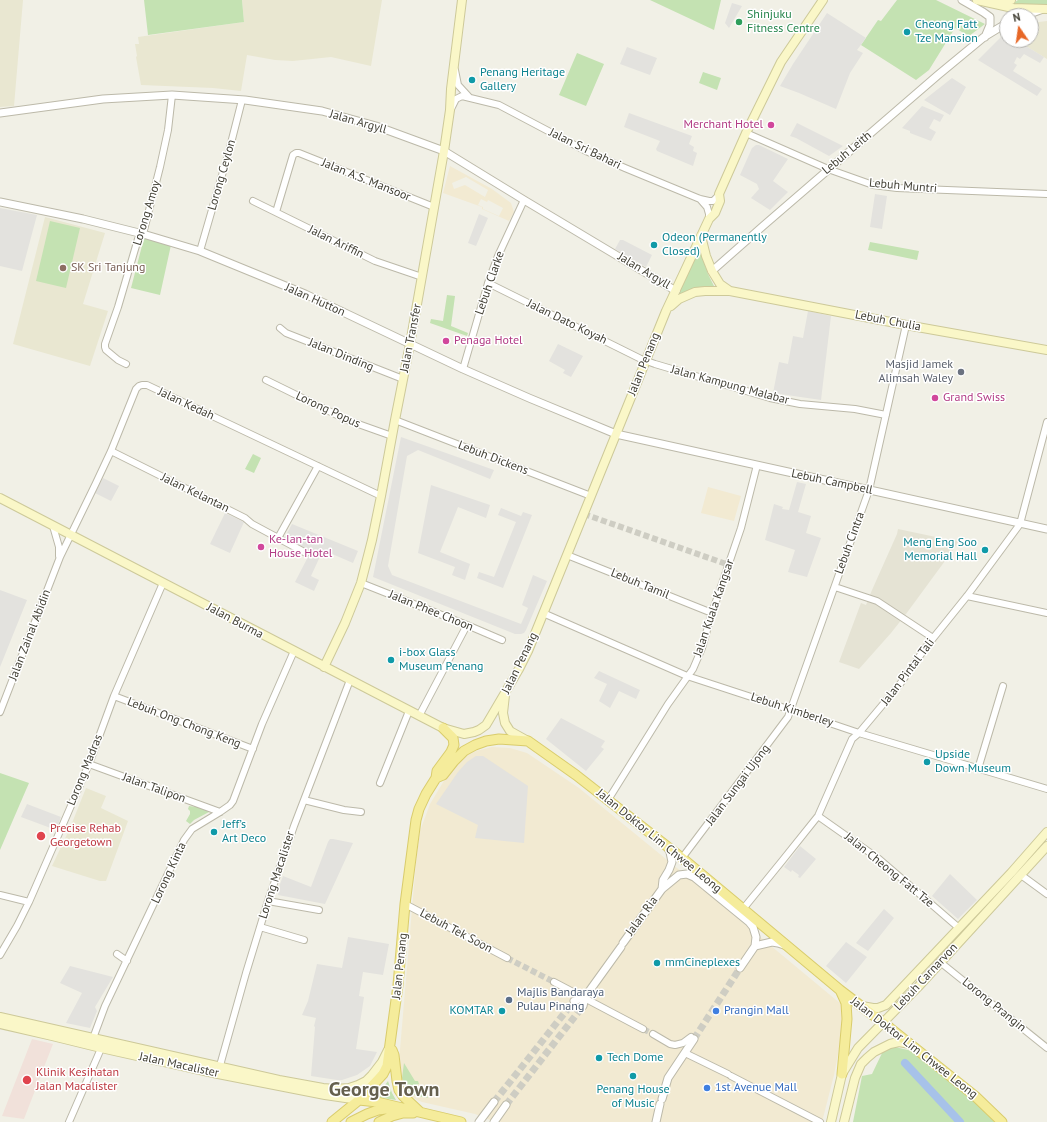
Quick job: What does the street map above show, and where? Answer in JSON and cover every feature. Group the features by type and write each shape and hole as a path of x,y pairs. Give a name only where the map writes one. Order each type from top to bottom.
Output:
{"main road":[{"name":"Jalan Transfer","path":"324,667 345,623 361,583 372,540 410,344 444,151 462,0"},
{"name":"Jalan Penang","path":"474,732 486,724 519,669 666,311 709,219 715,213 720,201 719,195 746,133 781,62 823,0"},
{"path":"981,1 1011,0"},
{"path":"981,1 1013,8 1045,9"},
{"path":"701,236 702,244 712,271 720,284 730,291"},
{"name":"Lebuh Chulia","path":"666,311 679,299 695,292 730,291 906,325 1047,350"},
{"name":"Jalan Burma","path":"0,498 443,728 464,734 474,732"},
{"path":"505,694 503,713 505,723 510,731 528,741"},
{"name":"Jalan Penang","path":"332,1122 359,1100 383,1074 387,1066 391,1046 414,831 419,809 436,778 438,771 452,752 454,745 453,738 443,728"},
{"name":"Jalan Penang","path":"436,778 443,775 464,751 475,745 499,738 528,741"},
{"name":"Jalan Doktor Lim Chwee Leong","path":"528,741 576,774 682,858 840,990 975,1096 1002,1122"},
{"name":"Lebuh Carnarvon","path":"859,1005 878,1008 886,1005 1011,873 1047,832"},
{"name":"Lebuh Carnarvon","path":"831,1122 842,1074 858,1048 912,993 1047,846"},
{"path":"840,990 846,1003 848,1019 842,1074"},
{"name":"Jalan Macalister","path":"0,1017 91,1042"},
{"name":"Jalan Macalister","path":"0,1024 103,1044 325,1095 359,1100"},
{"path":"844,1122 855,1078 862,1064 867,1058 874,1052 890,1044 899,1042 910,1044"},
{"path":"391,1046 400,1090 403,1096 421,1113"},
{"name":"Jalan Macalister","path":"219,1070 323,1088 349,1088 358,1085 372,1075 382,1062 391,1046"},
{"path":"359,1100 377,1102 461,1122"},
{"path":"352,1122 378,1110 403,1108"},
{"path":"379,1122 403,1113 421,1113"}],"street":[{"path":"962,0 983,12 990,18 990,28 984,37"},
{"name":"Lebuh Leith","path":"712,271 924,87 984,37 999,28"},
{"path":"455,68 458,85 470,98"},
{"name":"Jalan Argyll","path":"0,113 103,99 172,96 242,100 322,111 376,126 444,151 676,291"},
{"name":"Lorong Amoy","path":"126,364 118,360 106,350 105,344 118,307 138,238 143,234 168,130 172,96"},
{"path":"450,110 456,99 459,97 462,96 470,98"},
{"name":"Jalan Sri Bahari","path":"470,98 499,105 586,151 700,199"},
{"name":"Lorong Ceylon","path":"200,251 229,152 242,100"},
{"name":"Lebuh Muntri","path":"746,133 828,169 873,185 897,188 1047,194"},
{"name":"Jalan A.S. Mansoor","path":"276,212 293,155 298,153 434,207"},
{"path":"700,199 713,201 719,195"},
{"path":"700,199 707,206 709,219"},
{"name":"Lebuh Clarke","path":"463,369 488,283 498,256 524,200"},
{"name":"Jalan Ariffin","path":"253,201 375,261 422,277"},
{"name":"Jalan Hutton","path":"0,202 83,219 143,234 200,251 305,294 463,369 616,434"},
{"name":"Jalan Dato Koyah","path":"488,283 646,361"},
{"name":"Lebuh Cintra","path":"791,710 869,490 906,325"},
{"name":"Jalan Dinding","path":"280,328 286,333 403,379"},
{"name":"Jalan Kampung Malabar","path":"646,361 770,398 800,404 855,409 886,415"},
{"name":"Lorong Popus","path":"266,380 347,420 392,436"},
{"name":"Jalan Kedah","path":"70,535 111,451 136,389 142,385 147,385 381,496"},
{"name":"Lebuh Dickens","path":"395,420 591,496"},
{"name":"Jalan Pintal Tali","path":"743,909 818,816 852,739 859,733 900,684 1020,524 1047,422"},
{"name":"Lebuh Campbell","path":"616,434 1047,529"},
{"name":"Jalan Kelantan","path":"111,451 245,518 252,524 306,553"},
{"name":"Jalan Kuala Kangsar","path":"608,800 668,704 693,669 702,648 712,613 741,528 757,465"},
{"path":"278,538 318,466"},
{"path":"53,526 60,557"},
{"name":"Jalan Zainal Abidin","path":"0,712 60,557 70,535"},
{"name":"Lebuh Tamil","path":"567,555 712,613"},
{"name":"Lorong Madras","path":"0,955 29,902 89,764 114,696 163,582"},
{"name":"Jalan Phee Choon","path":"361,583 467,624 502,640"},
{"path":"835,587 877,601 933,638"},
{"path":"967,596 1047,613"},
{"name":"Lebuh Kimberley","path":"543,613 687,676 859,733 1047,788"},
{"path":"419,716 467,624"},
{"name":"Lorong Kinta","path":"91,1042 105,1006 184,840 192,829 220,812 233,801 262,724 294,651"},
{"name":"Lorong Macalister","path":"219,1070 240,992 268,901 294,826 350,680"},
{"path":"978,769 1003,686"},
{"name":"Lebuh Ong Chong Keng","path":"114,696 253,749"},
{"name":"Jalan Sungai Ujong","path":"682,858 787,720 791,710"},
{"path":"380,783 409,711"},
{"name":"Jalan Talipon","path":"89,764 220,812"},
{"path":"304,800 344,810 361,812"},
{"name":"Jalan Cheong Fatt Tze","path":"818,816 879,859 959,928"},
{"name":"Jalan Ria","path":"662,889 663,880 672,862 670,852 666,846"},
{"name":"Jalan Ria","path":"583,1006 584,997 662,889 681,874 687,874 694,877 749,922 753,927 756,937 755,946"},
{"path":"1021,875 1047,894"},
{"path":"0,895 29,902"},
{"path":"268,901 319,910"},
{"name":"Lebuh Tek Soon","path":"405,904 507,958"},
{"path":"260,927 304,940"},
{"path":"740,968 755,946 772,942 787,945"},
{"path":"117,954 126,961"},
{"name":"Lorong Prangin","path":"940,962 1047,1048"},
{"path":"554,982 643,1029"},
{"path":"574,1001 584,997"},
{"path":"653,1034 670,1044 675,1045 693,1038"},
{"path":"656,1122 668,1078 693,1038"},
{"path":"69,1122 103,1044"},
{"path":"685,1052 820,1122"},
{"path":"478,1122 494,1102"},
{"path":"494,1122 506,1105"}],"shaded area":[{"path":"0,0 23,0 14,106 0,107"},
{"path":"242,0 382,0 371,66 331,57 293,61 275,60 247,55 241,91 213,88 141,85 135,44 139,44 138,37 244,22"},
{"path":"732,3 742,6 729,28 725,23"},
{"path":"827,13 866,38 857,50 863,53 850,73 836,109 780,86"},
{"path":"1047,21 1047,59 1029,48 1039,48 1039,22"},
{"path":"999,39 999,48 1029,48 1044,57 1040,63 1024,54 1020,59 1017,57 1014,63 1017,65 1013,71 1042,89 1037,96 978,60"},
{"path":"627,47 657,58 650,75 620,64"},
{"path":"952,78 966,87 950,115 924,100"},
{"path":"922,106 944,115 940,122 934,119 929,128 936,132 931,141 910,133 910,131 902,128"},
{"path":"629,113 692,136 689,144 694,147 693,151 697,153 693,166 657,151 656,149 660,141 624,127"},
{"path":"797,123 843,146 829,156 790,136"},
{"path":"759,145 788,159 773,181 788,192 770,210 751,198 759,189 757,184 740,175 752,148"},
{"path":"450,166 492,189 511,203 514,212 509,221 482,209 482,207 443,193","holes":["466,177 488,190 485,197 465,185 454,189 452,183","481,199 487,202 488,200 503,208 499,216 483,209 483,207 478,205"]},
{"path":"875,194 887,196 882,229 870,227"},
{"path":"0,208 37,215 22,271 0,266"},
{"path":"479,214 488,218 476,246 468,243"},
{"name":"SK Sri Tanjung","path":"45,217 105,233 83,304 108,311 90,366 13,344"},
{"path":"620,240 623,240 652,255 646,267 615,249"},
{"path":"808,311 831,316 821,400 773,393 779,362 788,364 793,336 803,338"},
{"path":"558,344 583,356 571,377 563,373 565,370 549,361"},
{"path":"401,437 494,470 490,479 418,450 407,456 388,566 392,575 521,624 528,608 522,605 533,575 547,581 524,633 515,634 373,577"},
{"path":"103,478 119,486 111,501 95,493"},
{"path":"797,482 806,484 798,512 811,516 806,533 821,538 807,577 788,572 795,550 765,540 774,504 783,507 782,509 789,510"},
{"path":"431,485 490,505 486,518 458,507 440,552 470,564 465,580 452,575 455,567 418,553"},
{"path":"708,487 741,496 734,521 701,513"},
{"path":"501,508 521,516 523,512 532,515 503,588 477,578 479,572 494,577 516,522 498,515"},
{"path":"225,513 244,522 230,553 210,544"},
{"path":"292,524 358,551 353,563 323,550 311,576 319,580 314,591 295,582 310,553 284,539"},
{"path":"898,529 950,540 953,539 958,542 906,614 859,669 839,662 861,603 866,605"},
{"path":"0,590 27,600 0,667"},
{"path":"599,671 640,690 636,699 619,691 610,708 599,701 607,684 594,678"},
{"path":"561,718 605,741 601,747 604,749 586,771 546,739"},
{"name":"KOMTAR","path":"492,747 510,748 527,753 579,788 841,1004 844,1017 842,1033 834,1075 822,1122 495,1122 475,1114 422,1102 408,1096 404,1092 398,1073 420,831 430,804 445,779 460,760 476,751"},
{"path":"476,756 483,756 528,786 524,843 475,838 478,825 436,804 458,772 467,762"},
{"path":"86,788 106,796 101,808 128,821 106,881 100,881 52,866 70,828"},
{"path":"27,804 61,817 56,830 21,817"},
{"path":"330,839 353,843 325,904 278,895 283,876 311,887"},
{"path":"800,846 816,859 800,878 798,877 799,875 792,870 791,872 784,867"},
{"path":"950,874 977,900 958,919 932,896"},
{"path":"884,909 894,918 868,951 856,943"},
{"path":"348,937 389,944 383,975 363,972 359,996 364,997 356,1049 377,1052 370,1066 357,1075 342,1080 311,1076 314,1026 316,1018 302,1015 308,1001 317,964 342,968"},
{"path":"846,942 867,957 846,983 826,966"},
{"path":"70,966 113,977 95,1007 97,1011 90,1028 66,1023 82,993 60,983"},
{"name":"Klinik Kesihatan Jalan Macalister","path":"32,1039 53,1044 24,1119 2,1116"}],"green space":[{"path":"144,0 242,0 244,22 148,35"},
{"path":"650,0 721,0 714,30"},
{"path":"897,0 936,0 985,24 969,36 955,28 929,70 916,80 861,45 878,20 881,21"},
{"path":"1018,0 1047,0 1047,5 1011,5"},
{"path":"577,53 604,64 586,106 559,95"},
{"path":"703,72 721,78 717,90 699,83"},
{"path":"50,221 80,228 66,288 36,281"},
{"path":"144,238 171,245 160,295 131,288"},
{"path":"870,242 919,251 917,260 868,250"},
{"path":"698,252 701,253 714,286 712,288 683,294 680,293 679,291"},
{"path":"447,295 455,296 451,326 468,333 467,336 430,323 431,319 443,321"},
{"path":"253,454 261,458 254,473 245,469"},
{"path":"0,773 29,783 0,850"},
{"path":"189,806 204,808 209,812 194,820 190,824 186,821 190,814 188,809"},
{"path":"891,1046 912,1051 968,1095 997,1122 853,1122 862,1076 872,1074 883,1051"},
{"path":"404,1063 415,1081 418,1081 419,1084 416,1085 416,1088 418,1090 423,1090 428,1098 416,1096 408,1091 402,1078"},
{"path":"388,1081 392,1093 396,1100 376,1097"}],"waterway":[{"path":"905,1063 960,1122"}],"tunnel":[{"path":"584,514 729,565"},
{"path":"507,958 554,982"},
{"path":"694,1039 740,968"},
{"path":"494,1102 574,1001"},
{"path":"506,1105 583,1006"},
{"path":"643,1029 653,1034"},
{"path":"691,1037 697,1035"}],"place":[{"name":"Shinjuku Fitness Centre","path":"739,22"},
{"name":"Cheong Fatt Tze Mansion","path":"907,32"},
{"name":"Penang Heritage Gallery","path":"472,80"},
{"name":"Merchant Hotel","path":"771,125"},
{"name":"Odeon (Permanently Closed)","path":"654,245"},
{"name":"SK Sri Tanjung","path":"63,268"},
{"name":"Penaga Hotel","path":"446,341"},
{"name":"Masjid Jamek Alimsah Waley","path":"961,372"},
{"name":"Grand Swiss","path":"935,398"},
{"name":"Ke-lan-tan House Hotel","path":"261,547"},
{"name":"Meng Eng Soo Memorial Hall","path":"985,550"},
{"name":"i-box Glass Museum Penang","path":"391,660"},
{"name":"Upside Down Museum","path":"927,762"},
{"name":"Jeff’s Art Deco","path":"214,832"},
{"name":"Precise Rehab Georgetown","path":"41,836"},
{"name":"mmCineplexes","path":"657,963"},
{"name":"Majlis Bandaraya Pulau Pinang","path":"509,1000"},
{"name":"KOMTAR","path":"502,1011"},
{"name":"Prangin Mall","path":"716,1011"},
{"name":"Tech Dome","path":"599,1058"},
{"name":"Penang House of Music","path":"633,1076"},
{"name":"Klinik Kesihatan Jalan Macalister","path":"27,1080"},
{"name":"1st Avenue Mall","path":"707,1088"}],"district":[{"name":"George Town","path":"384,1090"}]}
